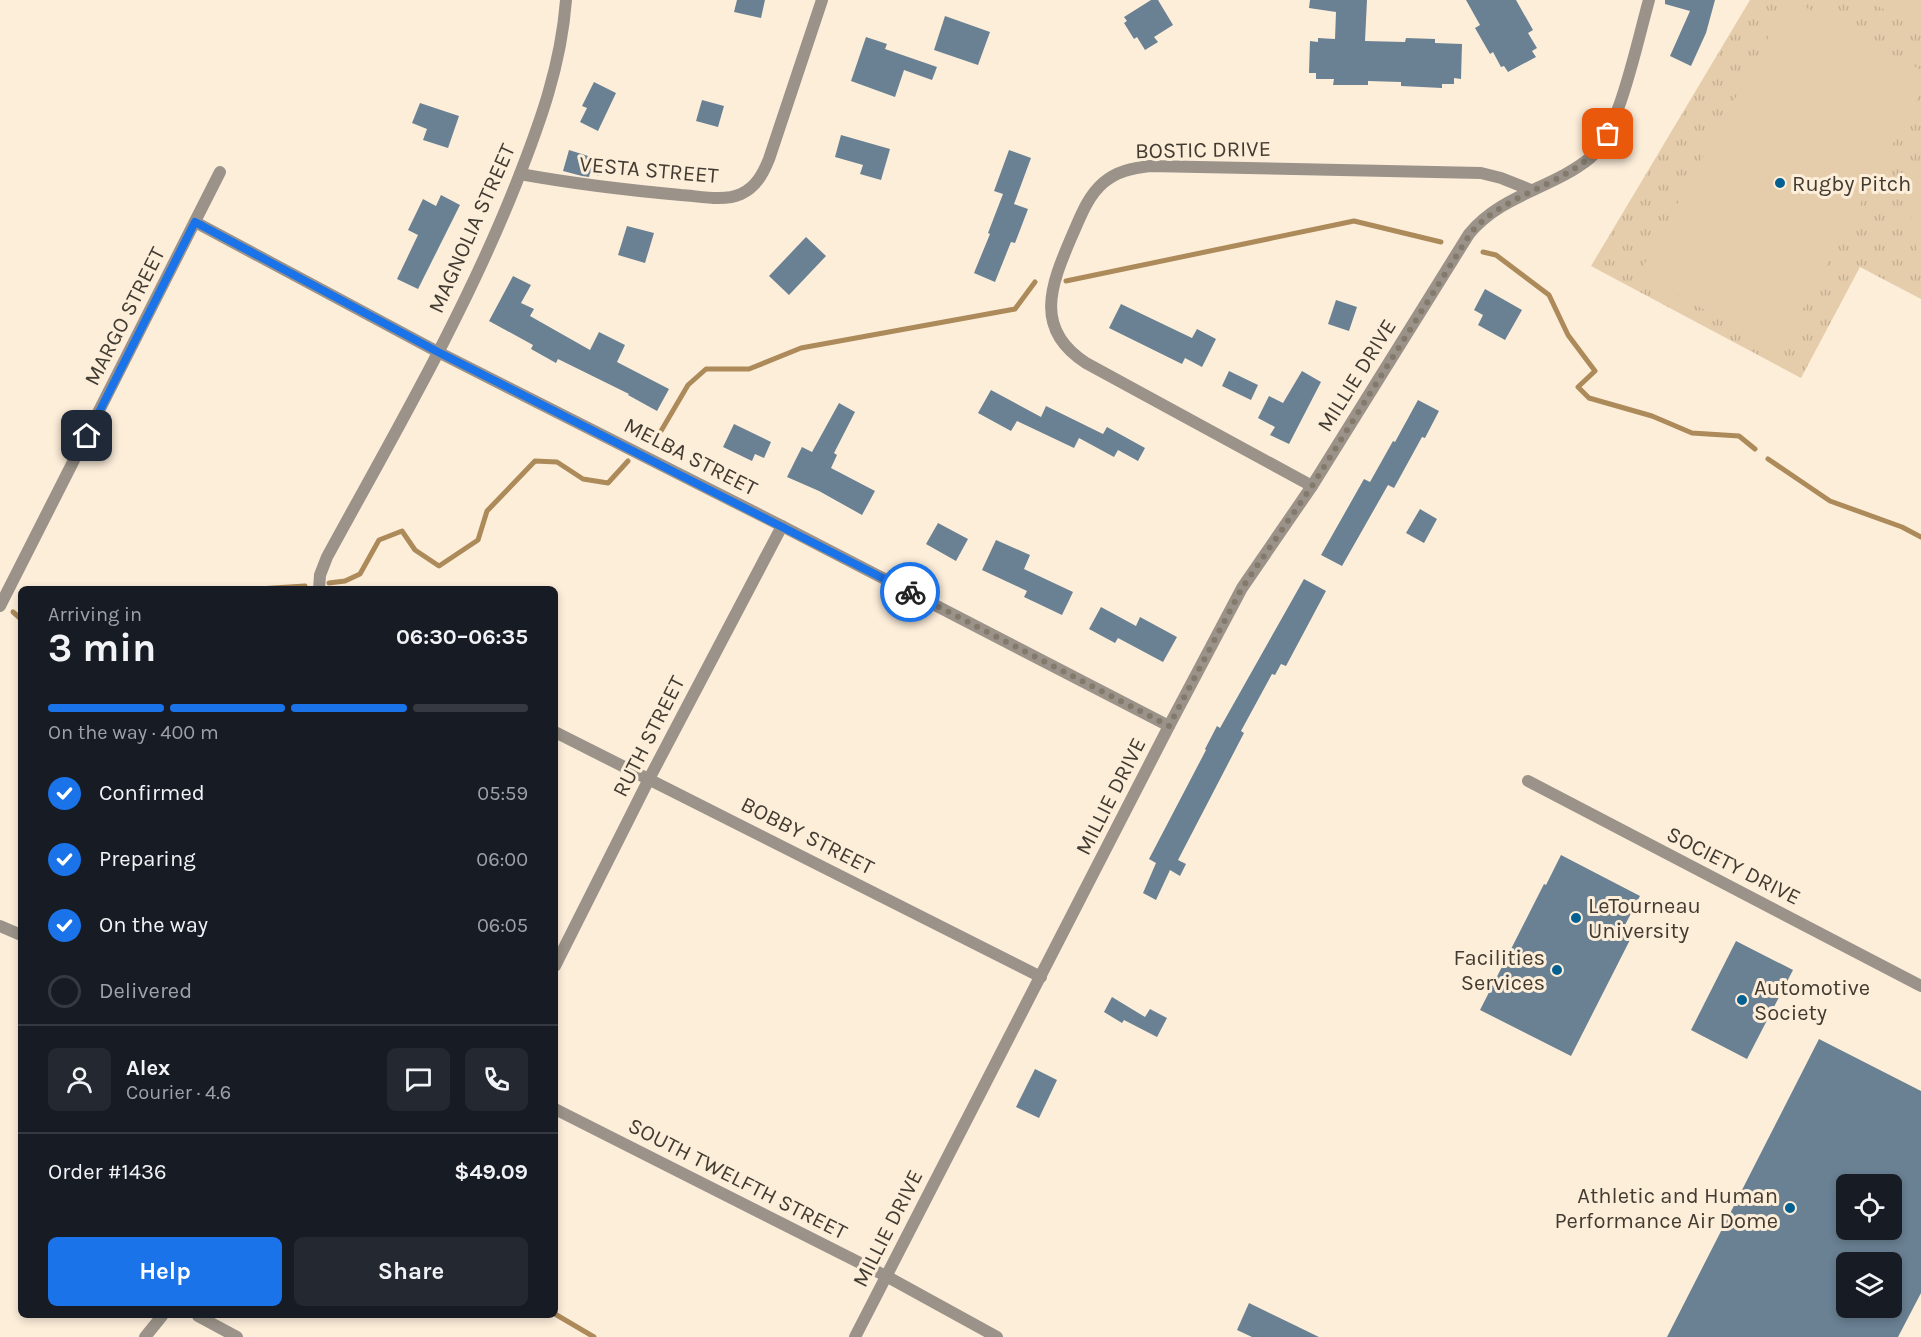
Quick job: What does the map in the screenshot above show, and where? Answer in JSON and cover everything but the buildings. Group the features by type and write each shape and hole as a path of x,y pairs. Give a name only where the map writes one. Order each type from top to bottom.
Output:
{"street":[{"name":"MAGNOLIA STREET","path":"319,586 320,574 327,557 481,268 520,174 556,71 566,0"},
{"name":"VESTA STREET","path":"520,174 614,189 718,198 740,195 760,177 769,159 822,0"},
{"path":"1531,190 1585,162 1605,140 1618,110 1649,0"},
{"name":"BOSTIC DRIVE","path":"1312,486 1086,363 1058,336 1050,310 1052,285 1090,198 1104,182 1115,175 1150,166 1481,173 1531,190"},
{"name":"MARGO STREET","path":"0,606 220,172"},
{"name":"MILLIE DRIVE","path":"855,1337 999,1054 1242,588 1312,486 1470,234 1478,223 1495,210 1531,190"},
{"name":"MELBA STREET","path":"195,222 438,352 1169,726"},
{"name":"RUTH STREET","path":"558,960 649,779 782,526"},
{"name":"BOBBY STREET","path":"558,734 1041,976"},
{"name":"SOCIETY DRIVE","path":"1528,781 1921,986"},
{"path":"0,926 18,934"},
{"name":"SOUTH TWELFTH STREET","path":"558,1111 886,1276 997,1337"},
{"path":"145,1337 160,1318"},
{"path":"202,1318 237,1337"}],"green space":[{"name":"Rugby Pitch","path":"1750,0 1921,0 1921,299 1860,267 1801,378 1591,266"},
{"name":"Rugby Pitch","path":"1789,0 1921,70 1921,92 1780,351 1639,274"},
{"path":"1866,0 1921,0 1921,28"},
{"path":"1921,155 1921,259 1913,234 1911,207 1914,181"}],"waterway":[{"path":"1066,281 1354,221 1441,242"},
{"path":"1483,252 1496,255 1549,295 1568,335 1595,371 1578,387 1589,398 1652,416 1692,433 1739,436 1755,449"},
{"path":"661,431 688,385 706,369 749,369 801,348 1015,309 1035,282"},
{"path":"1768,459 1830,501 1902,527 1921,537"},
{"path":"329,583 345,581 360,574 379,540 402,531 415,550 439,566 478,540 487,511 535,461 557,462 583,479 608,483 628,461"},
{"path":"13,612 18,616"},
{"path":"558,1316 594,1337"}],"way so far":[{"path":"910,592 1169,726 1242,588 1312,486 1463,243 1478,223 1495,210 1570,171 1590,158 1608,134"}],"place":[{"name":"Rugby Pitch","path":"1780,183"},
{"name":"LeTourneau University","path":"1576,918"},
{"name":"Facilities Services","path":"1557,970"},
{"name":"Automotive Society","path":"1742,1000"},
{"name":"Athletic and Human Performance Air Dome","path":"1790,1208"}],"route":[{"path":"87,436 195,222 438,352 910,592"}]}
